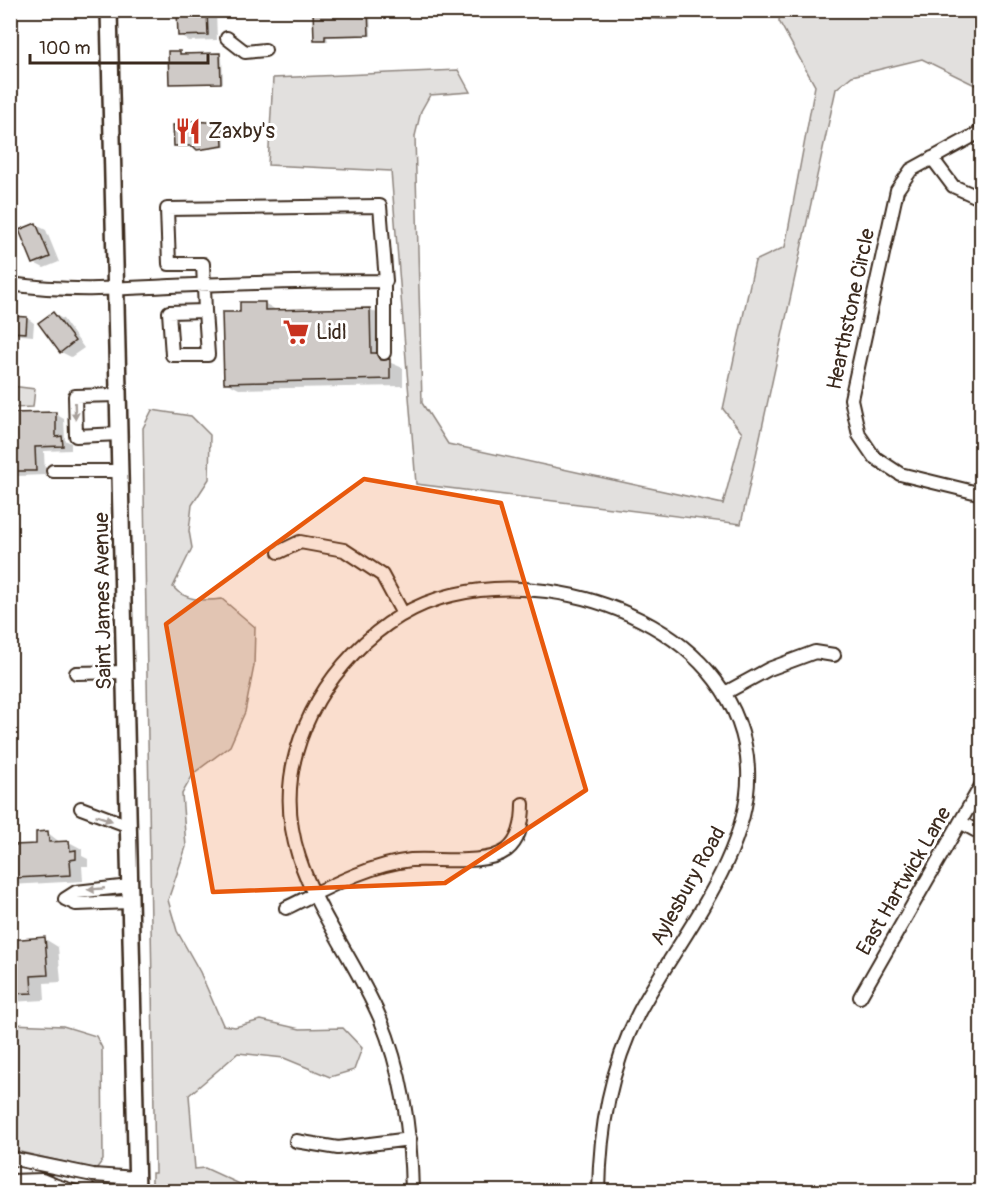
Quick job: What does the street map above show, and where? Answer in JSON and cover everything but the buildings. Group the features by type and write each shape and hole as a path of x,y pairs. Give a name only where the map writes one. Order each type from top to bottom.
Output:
{"main road":[{"name":"Saint James Avenue","path":"108,10 121,471 136,1185"}],"street":[{"path":"227,38 246,52 265,50"},
{"name":"Hearthstone Circle","path":"981,131 911,170 897,190 851,399 859,435 874,457 900,474 981,494"},
{"path":"932,158 953,186 981,199"},
{"path":"205,311 169,312 172,355 208,356 203,264 170,264 167,209 380,206 384,281 384,353"},
{"path":"10,285 43,289 116,290 205,285 384,281"},
{"path":"119,395 75,396 76,436 120,434"},
{"path":"53,471 121,471"},
{"path":"279,552 300,542 344,550 382,575 403,614"},
{"name":"Aylesbury Road","path":"412,1191 410,1139 396,1063 379,1016 312,895 301,866 289,793 296,752 316,702 352,654 403,614 449,595 498,587 550,591 623,612 656,628 688,648 706,667 725,693 741,735 748,766 744,820 721,874 638,1016 618,1063 604,1110 599,1191"},
{"path":"725,693 769,669 815,652 834,655"},
{"path":"76,673 125,672"},
{"name":"East Hartwick Lane","path":"860,997 981,784"},
{"path":"286,908 345,879 388,865 411,860 482,858 507,850 523,826 523,804"},
{"path":"81,808 129,826"},
{"path":"960,822 981,834"},
{"path":"296,1141 338,1148 410,1139"},
{"path":"10,1158 136,1185"},
{"path":"10,1181 42,1180 54,1188 76,1191"}],"highlighted area":[{"path":"364,479 501,503 586,790 445,883 213,892 166,624"}],"shaded area":[{"path":"626,11 698,11 695,16 658,19 638,17"},
{"path":"780,11 968,11 981,24 981,88 922,59 852,76 836,89 741,524 416,484 391,171 268,165 273,78 458,70 470,92 430,95 421,111 415,136 422,403 448,444 723,504 742,433 723,409 755,261 785,247 815,86 779,21"},
{"path":"11,386 35,389 33,407 11,408"},
{"path":"152,410 191,416 210,435 209,479 192,505 189,531 192,548 173,587 183,595 195,599 222,599 255,627 254,666 245,712 230,746 194,773 182,794 186,847 168,900 177,931 200,972 223,1025 235,1027 261,1020 300,1029 343,1028 362,1048 354,1070 330,1077 284,1058 238,1053 189,1095 195,1169 205,1168 242,1185 242,1191 152,1191 152,1173 155,1173 143,428"},
{"path":"11,1024 63,1026 96,1036 102,1048 103,1160 96,1169 11,1150"},
{"path":"47,1173 100,1191 11,1191 10,1175"}],"place":[{"name":"Zaxby's","path":"188,131"},
{"name":"Lidl","path":"296,332"}]}
